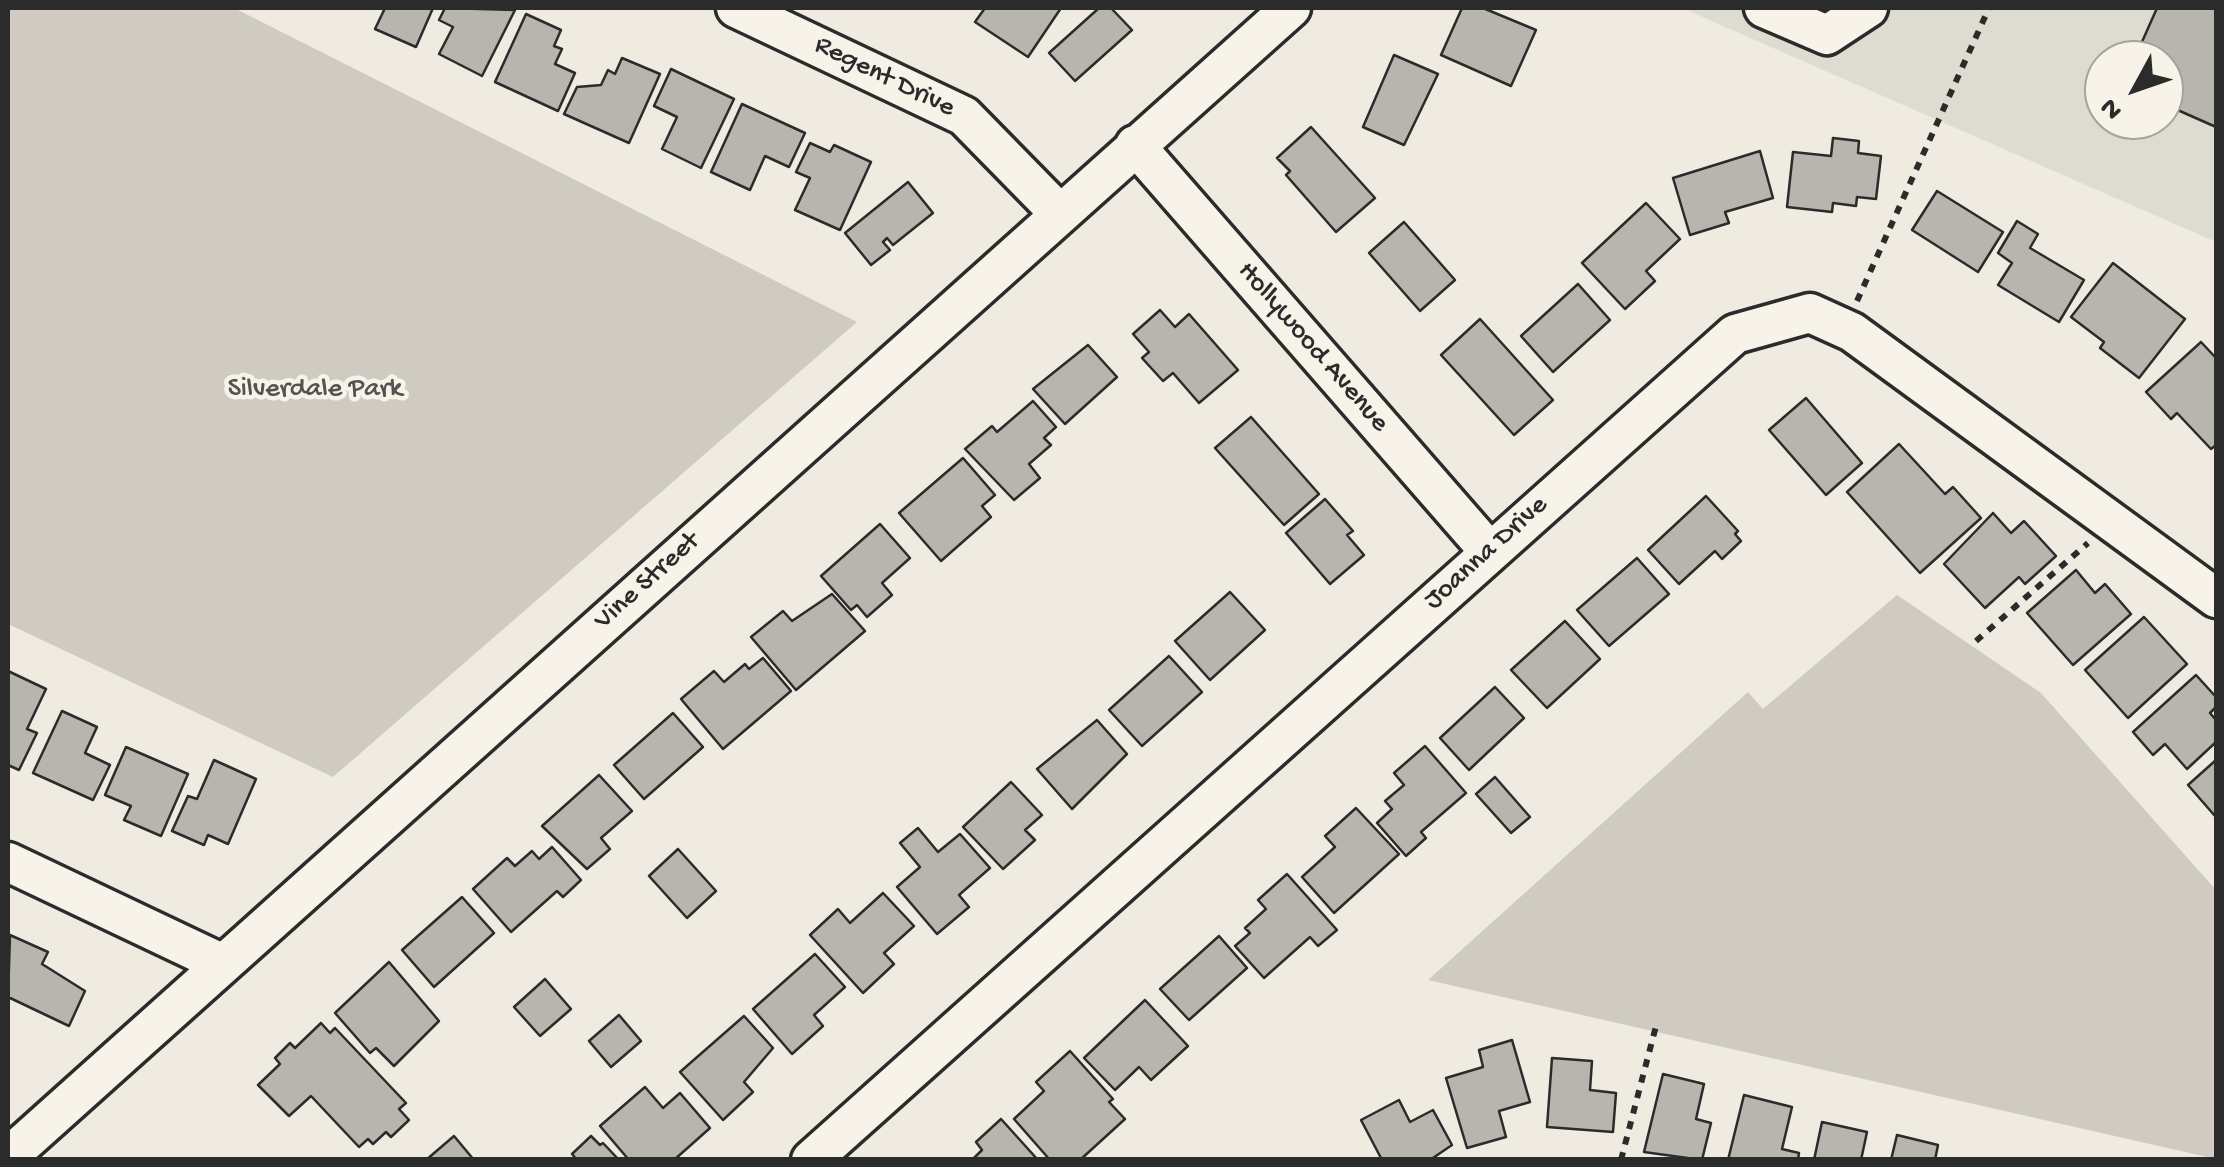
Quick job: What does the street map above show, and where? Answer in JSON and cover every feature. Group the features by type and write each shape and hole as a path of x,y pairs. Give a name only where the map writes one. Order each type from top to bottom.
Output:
{"street":[{"name":"Regent Drive","path":"736,8 964,116 1059,213"},
{"name":"Vine Street","path":"8,1157 1291,8"},
{"path":"1764,8 1826,35 1868,8"},
{"name":"Hollywood Avenue","path":"1135,146 1489,551"},
{"name":"Joanna Drive","path":"811,1160 1735,334 1810,313 1852,332 2216,598"},
{"path":"8,862 223,964"}],"path":[{"path":"1852,332 1856,300 1989,8"},
{"path":"1976,641 2112,522"},
{"path":"1621,1160 1656,1026"}],"shaded area":[{"path":"1682,8 2216,8 2216,242"}],"green space":[{"name":"Silverdale Park","path":"8,8 234,8 857,322 333,777 8,624"},
{"path":"1897,595 2041,693 2216,890 2216,1159 1428,980 1748,692 1763,709"}],"building":[{"path":"385,8 433,8 416,47 375,29"},
{"path":"445,8 515,10 482,76 439,54 453,27 439,20"},
{"path":"985,8 1061,8 1028,57 975,22"},
{"path":"1099,8 1111,8 1132,30 1075,81 1049,53"},
{"path":"1462,8 1483,8 1536,30 1511,86 1441,55"},
{"path":"2157,8 2216,8 2216,127 2184,113 2184,40 2143,40"},
{"path":"526,14 561,30 554,46 562,49 555,64 575,73 558,111 495,82"},
{"path":"1394,55 1438,74 1404,145 1363,127"},
{"path":"622,58 660,74 629,143 564,114 577,87 601,85 608,70 615,74"},
{"path":"671,69 734,99 701,168 662,149 677,117 654,106"},
{"path":"742,104 805,133 789,167 765,156 750,190 711,172"},
{"path":"1311,127 1375,198 1336,232 1286,175 1290,171 1277,158"},
{"path":"1833,138 1859,141 1858,153 1881,156 1876,199 1857,197 1856,206 1833,203 1832,212 1787,207 1793,152 1831,156"},
{"path":"810,143 830,152 834,145 871,162 840,230 795,210 810,178 796,172"},
{"path":"1760,151 1773,198 1725,212 1729,223 1690,235 1673,178"},
{"path":"908,182 933,213 893,245 887,238 883,242 890,250 871,265 845,233"},
{"path":"1937,191 2003,232 1978,272 1912,230"},
{"path":"1646,203 1680,239 1646,271 1655,281 1625,309 1582,263"},
{"path":"2017,221 2038,234 2030,248 2084,280 2059,322 1998,285 2012,263 1998,253"},
{"path":"1404,222 1455,280 1420,311 1369,253"},
{"path":"2113,263 2185,319 2139,378 2100,348 2104,342 2071,317"},
{"path":"1578,284 1610,320 1553,372 1521,336"},
{"path":"1160,310 1175,327 1189,314 1238,370 1199,403 1173,373 1163,381 1142,358 1149,352 1133,334"},
{"path":"1480,319 1553,400 1514,435 1441,355"},
{"path":"2201,342 2216,358 2216,445 2211,449 2177,413 2171,419 2146,392"},
{"path":"1088,345 1117,377 1065,424 1033,389"},
{"path":"1806,398 1862,463 1826,495 1769,430"},
{"path":"1033,401 1056,427 1044,438 1051,445 1029,464 1040,478 1014,500 965,449 992,426 997,432"},
{"path":"1251,417 1319,494 1284,525 1215,448"},
{"path":"1899,444 1945,494 1953,487 1981,518 1920,573 1847,492"},
{"path":"963,458 995,495 982,506 991,517 941,561 899,513"},
{"path":"1706,496 1738,531 1735,534 1741,541 1722,559 1715,551 1679,584 1648,550"},
{"path":"1325,499 1353,531 1347,535 1364,555 1330,584 1286,533"},
{"path":"1993,513 2011,533 2024,521 2056,556 2025,584 2019,577 1985,608 1944,564"},
{"path":"880,524 910,558 882,583 892,595 867,617 857,605 851,610 821,576"},
{"path":"1637,558 1669,594 1609,646 1577,610"},
{"path":"2076,570 2095,593 2105,584 2131,614 2073,665 2027,613"},
{"path":"1230,592 1265,630 1210,680 1175,641"},
{"path":"832,594 865,631 796,690 751,637 783,611 792,621"},
{"path":"2144,617 2187,664 2128,718 2085,670"},
{"path":"1565,621 1600,659 1547,708 1511,670"},
{"path":"1169,656 1202,692 1142,746 1109,710"},
{"path":"763,658 791,691 723,749 681,699 714,671 724,682 745,664 749,669"},
{"path":"8,671 46,689 27,729 37,733 19,770 8,765"},
{"path":"2196,675 2216,697 2216,707 2210,713 2216,720 2216,742 2187,769 2165,744 2153,755 2133,732"},
{"path":"1495,687 1524,718 1469,770 1440,738"},
{"path":"62,711 97,727 85,753 110,765 93,800 33,773"},
{"path":"673,713 703,747 644,799 614,765"},
{"path":"1097,720 1127,754 1072,809 1037,769"},
{"path":"1425,746 1466,793 1421,832 1426,838 1406,856 1377,823 1392,809 1385,801 1404,785 1394,773"},
{"path":"126,747 188,774 161,836 124,820 131,806 105,795"},
{"path":"214,760 256,779 228,844 208,835 204,845 172,831 188,796 197,799"},
{"path":"2216,760 2216,815 2215,816 2188,785"},
{"path":"599,775 632,811 601,838 610,849 587,869 542,826"},
{"path":"1495,777 1530,817 1511,833 1476,794"},
{"path":"1011,782 1042,815 1025,830 1035,840 1003,869 963,827"},
{"path":"1356,808 1399,854 1334,913 1302,877 1335,847 1325,836"},
{"path":"918,828 938,852 960,834 990,868 959,895 969,907 937,934 897,887 920,867 900,843"},
{"path":"552,847 581,880 563,897 557,891 511,932 473,889 507,858 515,866 532,851 539,859"},
{"path":"678,849 716,891 687,918 649,876"},
{"path":"1287,874 1337,930 1318,946 1310,937 1264,978 1235,946 1250,933 1245,928 1266,909 1258,900"},
{"path":"883,893 914,926 884,953 894,964 863,993 810,935 838,909 850,923"},
{"path":"462,897 494,933 434,987 402,950"},
{"path":"10,935 48,952 42,964 85,991 69,1026 8,997"},
{"path":"1219,936 1247,968 1189,1020 1160,989"},
{"path":"815,954 845,987 814,1015 823,1026 792,1054 753,1009"},
{"path":"389,962 439,1021 394,1066 376,1048 370,1053 335,1013"},
{"path":"545,979 571,1009 540,1036 514,1007"},
{"path":"1145,1000 1188,1046 1151,1080 1139,1067 1115,1090 1084,1058"},
{"path":"619,1015 641,1041 611,1067 589,1041"},
{"path":"744,1016 773,1048 744,1082 753,1092 723,1120 680,1072"},
{"path":"321,1023 330,1033 335,1028 406,1103 399,1109 409,1120 391,1137 386,1132 373,1144 368,1139 359,1147 311,1096 289,1116 258,1085 280,1064 275,1058 290,1043 295,1048"},
{"path":"1512,1040 1530,1102 1499,1111 1506,1137 1467,1148 1446,1078 1483,1067 1479,1050"},
{"path":"1070,1051 1113,1099 1109,1102 1125,1119 1080,1160 1050,1160 1014,1119 1044,1091 1036,1082"},
{"path":"1552,1058 1592,1061 1590,1090 1616,1093 1613,1132 1547,1127"},
{"path":"1663,1074 1704,1084 1696,1119 1711,1123 1702,1160 1644,1152"},
{"path":"645,1087 663,1108 680,1093 710,1128 674,1160 629,1160 600,1126"},
{"path":"1744,1095 1792,1107 1782,1149 1799,1153 1798,1160 1728,1160"},
{"path":"1399,1100 1410,1122 1433,1110 1452,1145 1430,1160 1382,1160 1361,1120"},
{"path":"1001,1119 1038,1160 972,1160 982,1150 976,1142"},
{"path":"1822,1122 1867,1132 1861,1160 1814,1160"},
{"path":"1897,1135 1938,1145 1935,1160 1891,1160"},
{"path":"454,1136 474,1160 426,1160"},
{"path":"591,1136 619,1160 577,1160 572,1154"}]}
